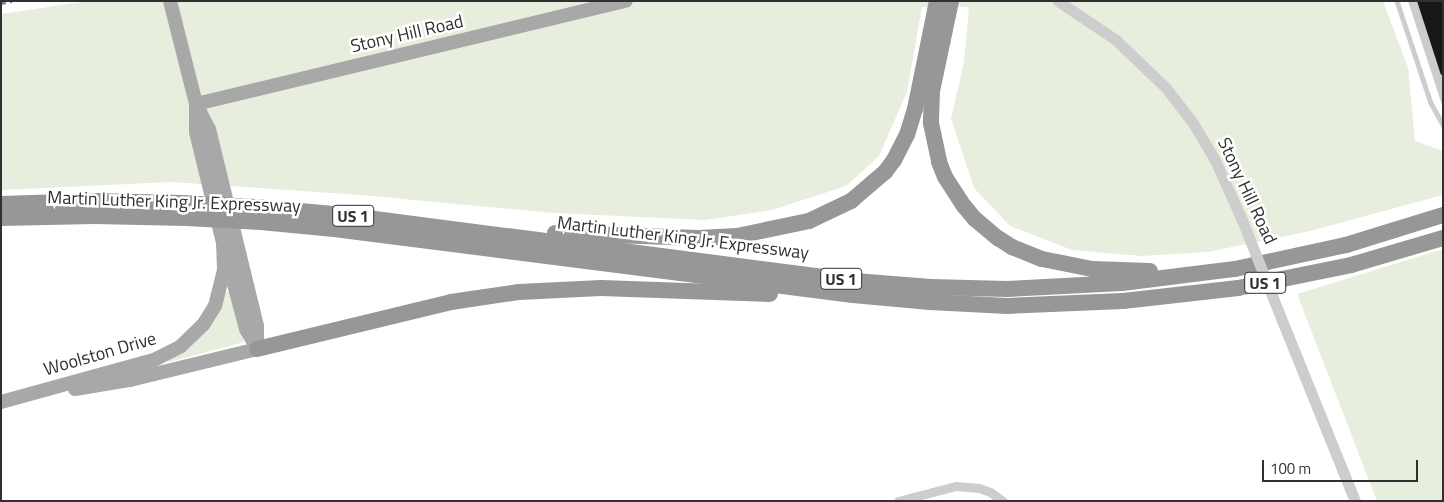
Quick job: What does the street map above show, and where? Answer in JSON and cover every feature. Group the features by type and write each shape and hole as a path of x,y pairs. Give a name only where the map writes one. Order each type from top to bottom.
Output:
{"highway":[{"path":"450,229 718,237 774,230 824,216 851,201 875,182 894,160 915,108 938,1"},
{"path":"951,1 932,91 931,123 936,149 946,177 964,206 975,219 1012,247 1042,259 1073,266 1121,271 1235,269"},
{"name":"Martin Luther King Jr. Expressway","path":"1,204 94,202 185,211 450,229 855,280 931,287 1007,288 1082,286 1160,280 1235,269 1346,245 1443,216"},
{"name":"Martin Luther King Jr. Expressway","path":"1,218 185,211"},
{"name":"Martin Luther King Jr. Expressway","path":"259,215 342,230 892,299 968,304 1036,305 1171,296 1238,288 1313,273 1443,238"},
{"path":"257,349 436,305 519,292 630,289 892,299"}],"main road":[{"name":"Woolston Drive","path":"170,1 196,104 209,129 257,326 257,349"},
{"name":"Stony Hill Road","path":"196,104 626,1"},
{"name":"Woolston Drive","path":"196,104 196,132 223,243 246,329 257,349"},
{"name":"Woolston Drive","path":"1,402 149,361 181,346 203,325 214,306 224,270 223,243"},
{"name":"Woolston Drive","path":"1,407 76,389 130,380 257,349"}],"street":[{"name":"Stony Hill Road","path":"1058,1 1116,40 1166,88 1193,123 1212,154 1242,220 1355,501"},
{"path":"898,501 956,486 979,488 990,492 1003,501"}],"lane":[{"path":"1397,1 1431,103 1443,125"}],"green space":[{"path":"88,1 1383,1 1408,68 1415,141 1443,151 1443,195 1310,231 1208,252 1142,256 1072,250 1010,226 974,188 951,119 964,62 969,7 922,7 907,92 879,156 846,186 772,210 705,220 554,213 361,195 172,182 1,190 1,14"},
{"path":"1443,249 1443,501 1377,501 1297,294"},
{"path":"225,292 231,292 244,342 169,362 169,359"}],"building":[{"path":"1417,1 1443,1 1443,74 1441,75"}],"railway":[{"path":"1,3 12,1"}]}
